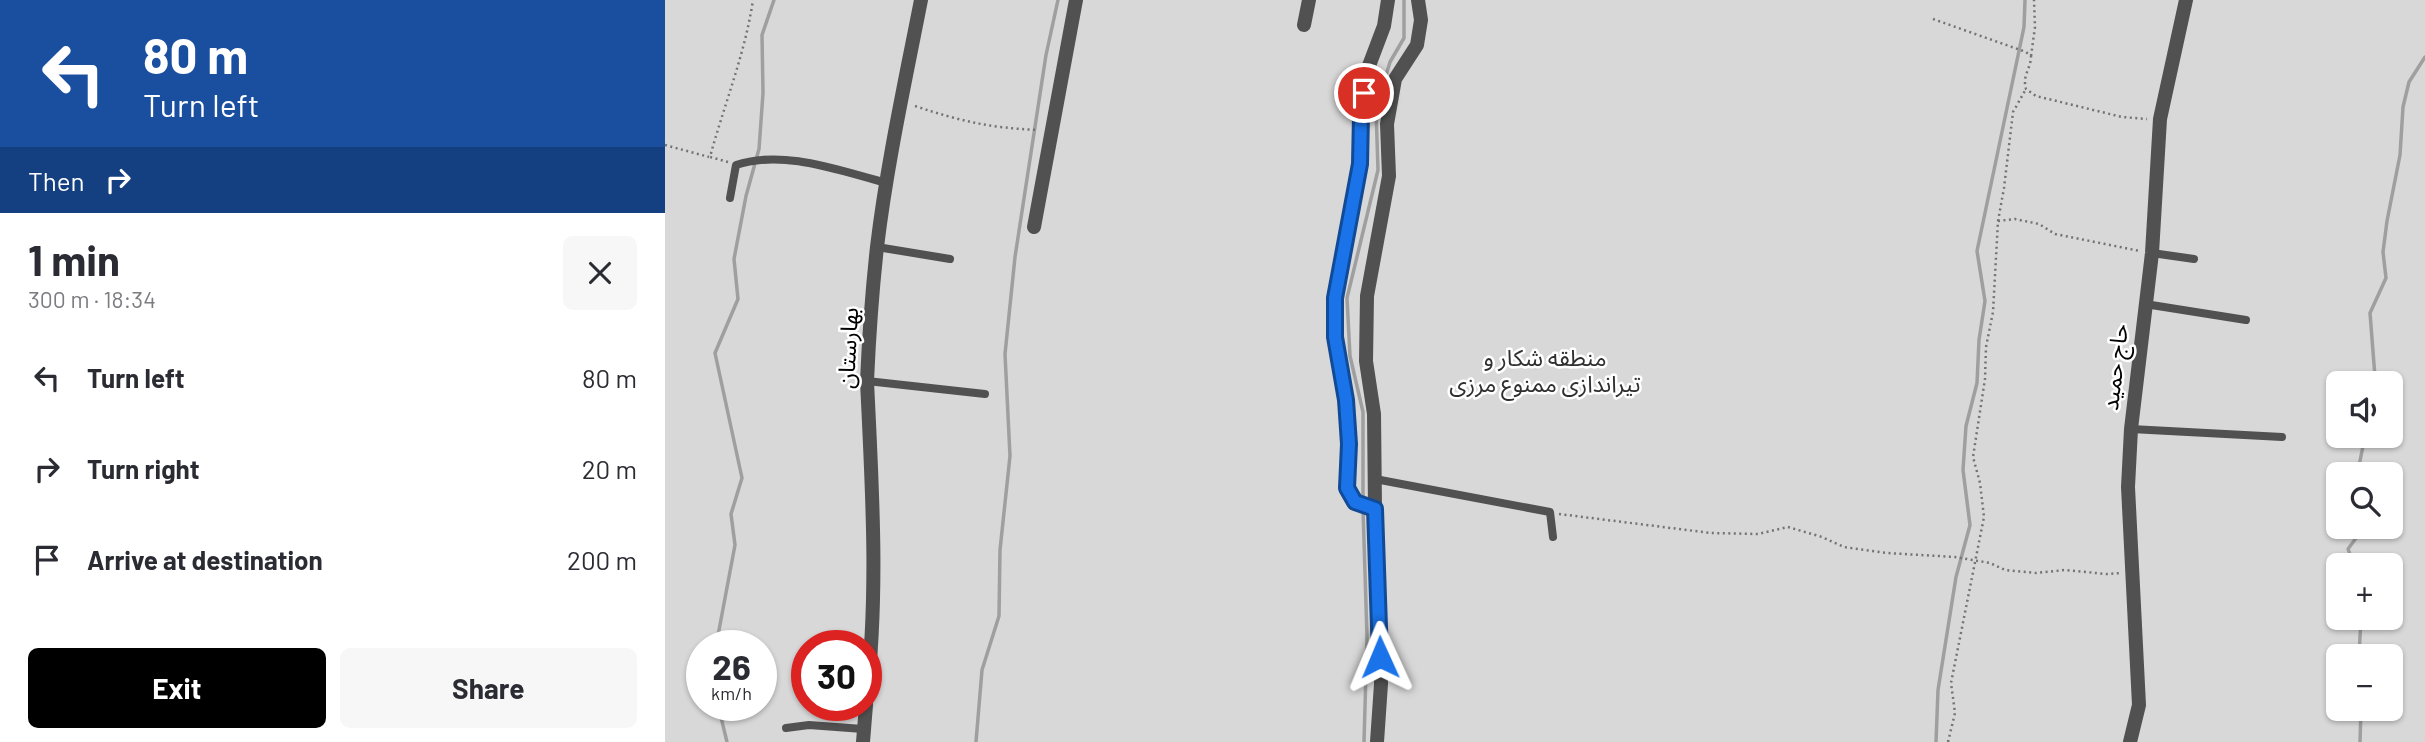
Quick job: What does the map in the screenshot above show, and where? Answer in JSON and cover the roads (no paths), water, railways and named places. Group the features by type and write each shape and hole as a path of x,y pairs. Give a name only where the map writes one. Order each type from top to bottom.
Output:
{"street":[{"name":"بهارستان","path":"873,630 875,589 867,381 877,247 921,0"},
{"path":"1034,227 1076,0"},
{"path":"1304,25 1309,0"},
{"path":"1366,506 1347,488 1349,444 1346,400 1335,337 1335,298 1360,164 1361,115 1367,71 1384,26 1388,0"},
{"path":"1377,742 1381,684 1366,506 1375,479 1374,414 1366,361 1367,296 1389,176 1387,124 1395,79 1417,46 1421,20 1418,0"},
{"name":"حاج حمید","path":"2130,742 2139,705 2128,487 2130,429 2152,253 2160,119 2186,0"}],"lane":[{"path":"730,198 736,165 751,160 793,161 887,183"},
{"path":"877,247 950,259"},
{"path":"2152,253 2194,259"},
{"path":"2145,304 2246,320"},
{"path":"867,381 985,394"},
{"path":"2130,429 2282,437"},
{"path":"1375,479 1550,512 1553,537"},
{"path":"786,728 809,725 863,735"}],"waterway":[{"path":"719,630 735,545 731,514 742,478 715,353 738,299 734,259 746,196 759,149 763,93 762,35 774,0"},
{"path":"976,742 982,670 999,616 1000,550 1010,456 1005,354 1015,257 1046,55 1058,0"},
{"path":"1363,501 1363,412 1350,356 1347,298 1378,170 1376,109 1390,62 1404,38 1404,0"},
{"path":"1936,742 1938,690 1956,577 1970,525 1963,470 1966,426 1977,383 1979,340 1985,301 1977,251 2024,27 2025,0"},
{"path":"2375,371 2370,313 2386,278 2383,252 2400,155 2403,107 2409,82 2425,57"},
{"path":"2360,462 2363,448"},
{"path":"1363,509 1367,637 1364,742"},
{"path":"2350,553 2348,549 2355,539"},
{"path":"2360,630 2360,644"},
{"path":"722,721 727,742"},
{"path":"2360,742 2361,721"}],"park label":[{"name":"منطقه شکار و تیراندازی ممنوع مرزی","path":"1545,371"}]}
